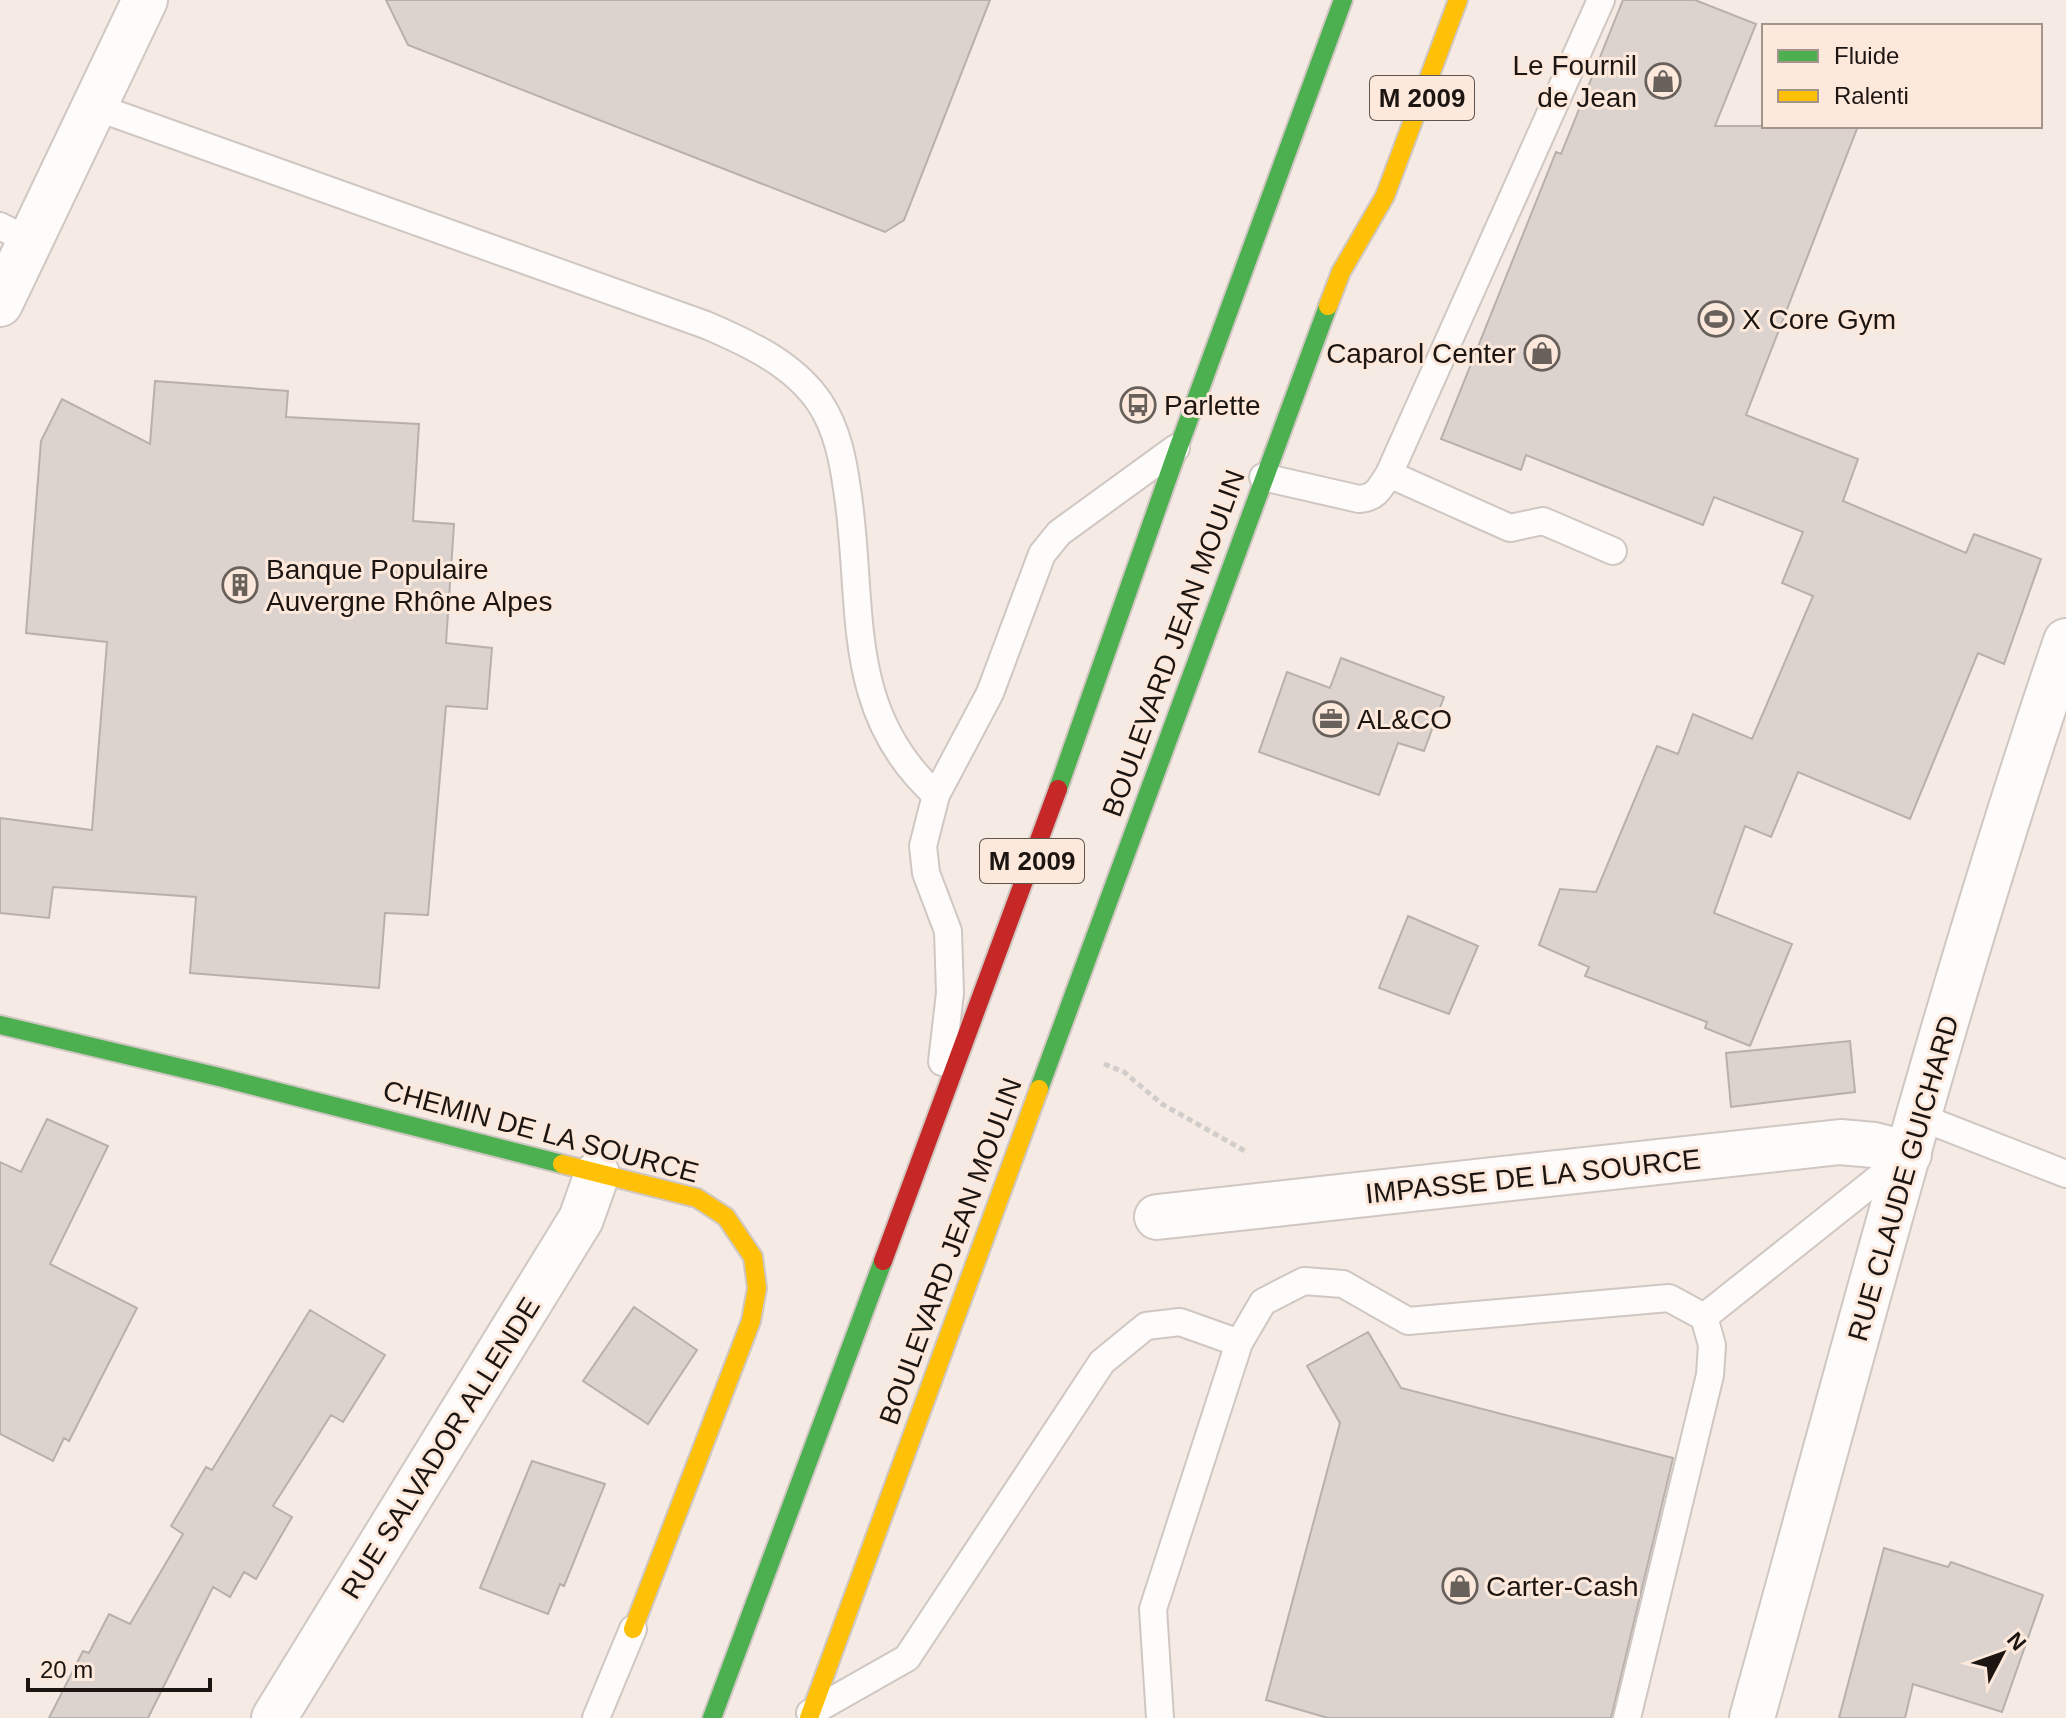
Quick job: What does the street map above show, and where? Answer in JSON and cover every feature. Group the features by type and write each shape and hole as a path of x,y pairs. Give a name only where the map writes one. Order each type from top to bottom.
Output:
{"main road":[{"name":"BOULEVARD JEAN MOULIN","path":"712,1718 1037,848 1179,446 1343,0"},
{"name":"BOULEVARD JEAN MOULIN","path":"809,1716 1263,477 1341,272 1385,196 1458,0"},
{"name":"CHEMIN DE LA SOURCE","path":"0,1025 697,1198 726,1217 753,1257 757,1288 751,1321 633,1629"}],"street":[{"path":"0,304 15,234 93,106 145,0"},
{"name":"RUE CLAUDE GUICHARD","path":"1752,1718 2012,798 2066,641"},
{"name":"IMPASSE DE LA SOURCE","path":"1157,1217 1840,1142 1874,1145 1914,1136"},
{"name":"RUE SALVADOR ALLENDE","path":"274,1718 581,1219 597,1174"}],"lane":[{"path":"1263,477 1359,499 1370,498 1379,491 1601,0"},
{"path":"93,106 706,325 749,343 795,375 820,404 841,451 851,510 857,626 869,690 891,743 912,773 936,795"},
{"path":"935,1121 950,993 948,931 926,873 923,846 936,795 990,693 1042,554 1059,533 1179,446"},
{"path":"1389,474 1510,528 1543,521 1613,551"},
{"path":"1704,1317 1914,1136 2066,1174"},
{"path":"1160,1718 1153,1609 1239,1343 1263,1302 1304,1281 1343,1284 1408,1321 1669,1298 1704,1317 1712,1345 1710,1375 1627,1718"},
{"path":"809,1716 907,1658 1102,1362 1146,1326 1180,1322 1239,1343"},
{"path":"596,1718 633,1629"}],"path":[{"path":"1124,1072 1162,1104 1276,1169 1285,1204"}],"building":[{"path":"386,0 990,0 904,220 885,232 408,45"},
{"path":"1623,0 1695,0 1756,24 1715,126 1857,128 1746,415 1858,459 1843,501 1966,553 1974,534 2041,559 2004,664 1978,653 1910,819 1798,772 1771,837 1745,826 1714,913 1792,944 1750,1046 1705,1028 1707,1022 1585,976 1589,967 1539,945 1560,889 1596,892 1657,746 1678,754 1693,714 1752,739 1813,596 1782,583 1803,532 1714,497 1703,525 1526,455 1521,470 1441,439 1556,152 1561,154"},
{"name":"Banque Populaire Auvergne Rhône Alpes","path":"155,381 288,391 286,417 419,424 413,521 454,524 446,643 492,648 487,709 446,706 428,915 385,913 379,988 190,973 196,897 53,887 49,918 0,913 0,818 92,830 107,642 26,633 41,441 62,399 150,444"},
{"path":"1341,658 1444,697 1424,751 1398,743 1379,795 1259,752 1287,672 1330,688"},
{"path":"1408,916 1478,946 1449,1014 1379,988"},
{"path":"1850,1041 1855,1092 1731,1107 1726,1053"},
{"path":"47,1119 108,1146 50,1264 137,1308 69,1441 64,1438 53,1461 0,1434 0,1162 21,1172"},
{"path":"634,1307 697,1350 648,1424 583,1381"},
{"path":"310,1310 385,1355 343,1422 331,1415 273,1506 292,1517 256,1579 244,1572 230,1597 213,1587 148,1718 49,1718 83,1651 89,1653 109,1614 130,1624 183,1534 171,1526 206,1467 212,1470"},
{"path":"1368,1332 1401,1388 1673,1458 1611,1718 1328,1718 1266,1700 1340,1423 1307,1366"},
{"path":"532,1461 605,1484 564,1586 560,1584 548,1614 480,1588"},
{"path":"1884,1548 1948,1567 1951,1562 2043,1595 2002,1712 1913,1684 1905,1718 1839,1718"}],"traffic: fast":[{"path":"1058,789 1179,446 1343,0"},
{"path":"1039,1089 1328,306"},
{"path":"0,1025 562,1164"},
{"path":"712,1718 883,1261"}],"traffic: slow":[{"path":"1328,306 1341,272 1385,196 1458,0"},
{"path":"809,1718 1039,1089"},
{"path":"562,1164 697,1198 726,1217 753,1257 757,1288 751,1321 633,1629"}],"traffic: jam":[{"path":"883,1261 1058,789"}],"place":[{"name":"Le Fournil de Jean","path":"1663,81"},
{"name":"X Core Gym","path":"1716,319"},
{"name":"Caparol Center","path":"1542,353"},
{"name":"Parlette","path":"1138,405"},
{"name":"Banque Populaire Auvergne Rhône Alpes","path":"240,585"},
{"name":"AL&CO","path":"1331,719"},
{"name":"Carter-Cash","path":"1460,1586"}]}
